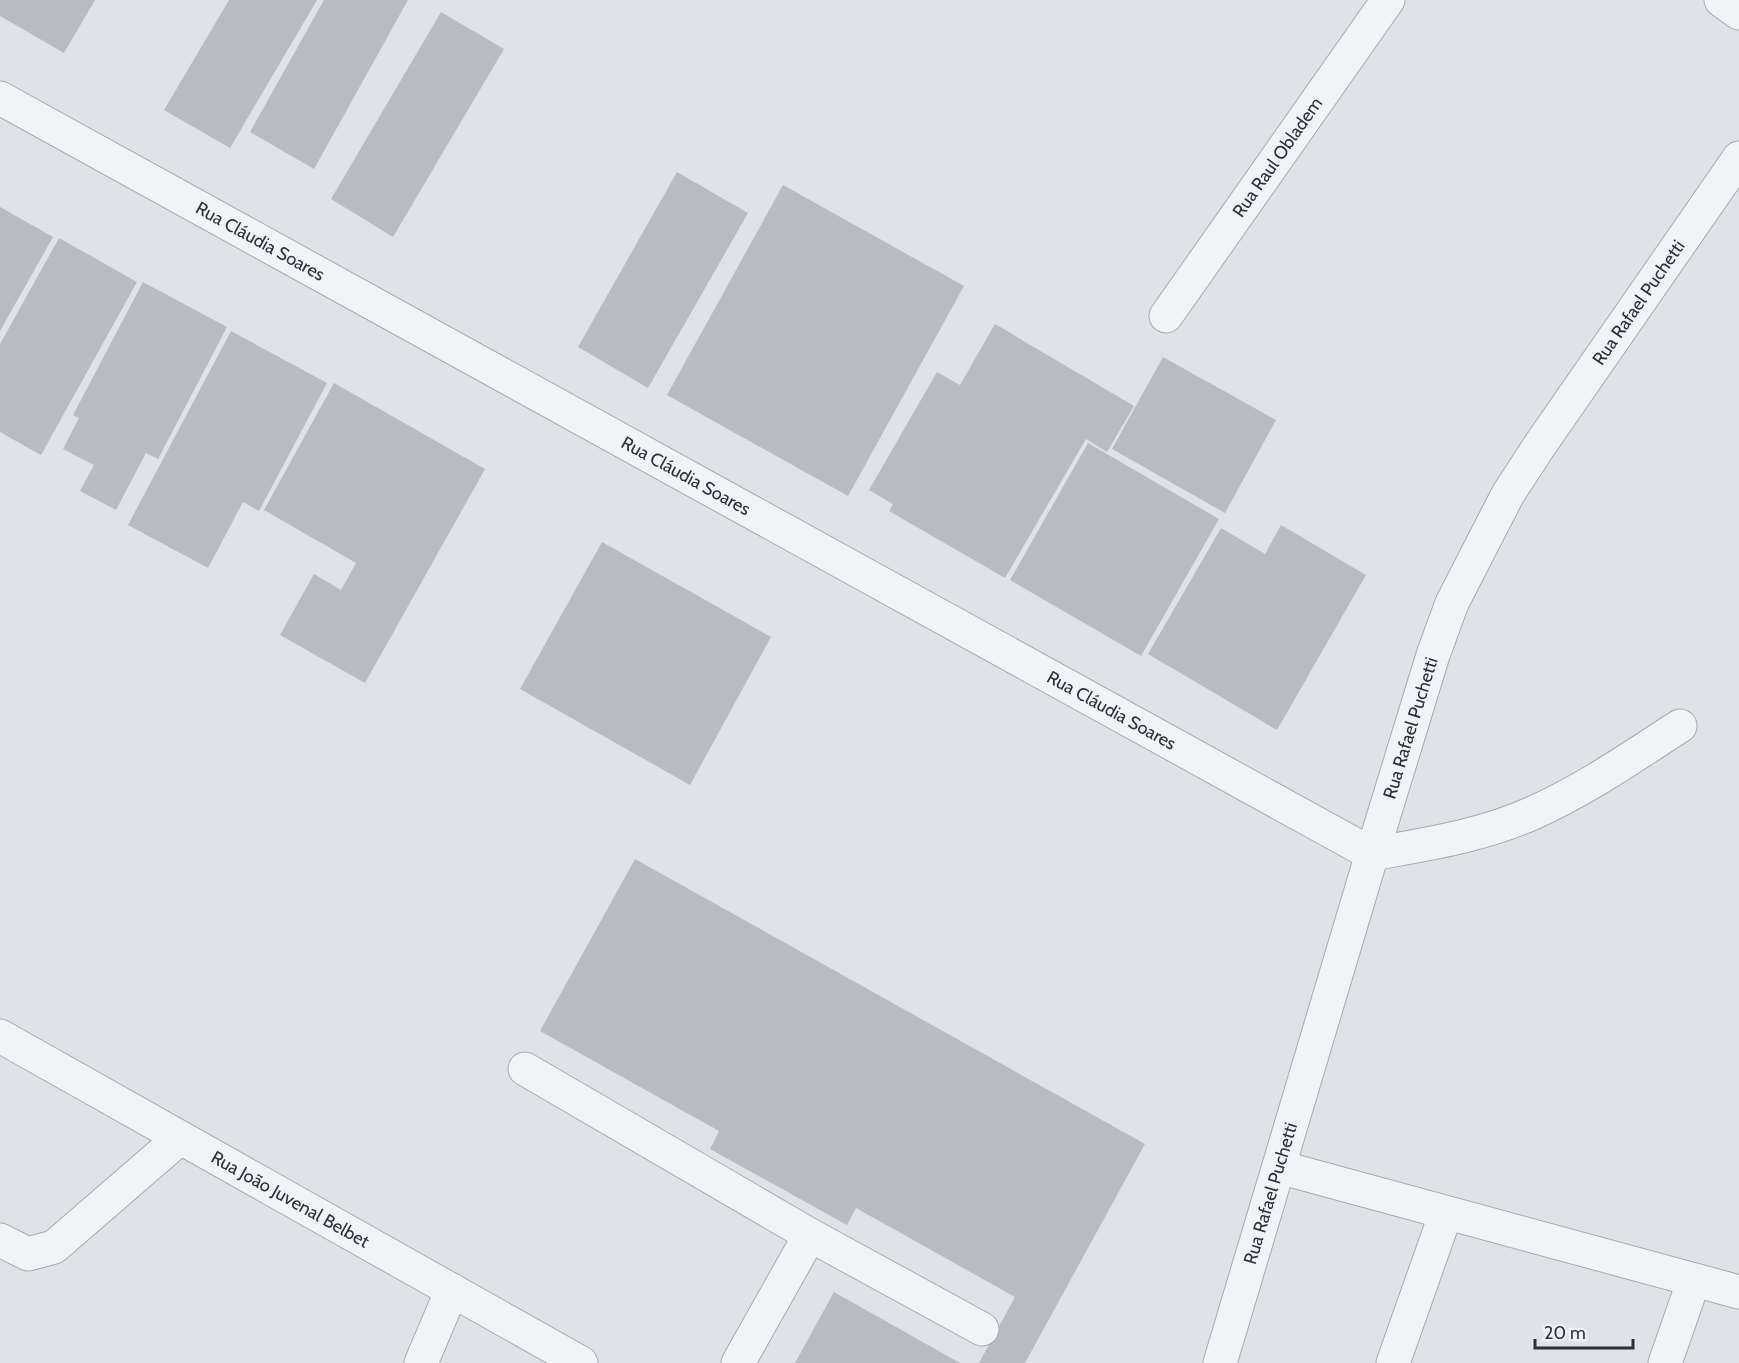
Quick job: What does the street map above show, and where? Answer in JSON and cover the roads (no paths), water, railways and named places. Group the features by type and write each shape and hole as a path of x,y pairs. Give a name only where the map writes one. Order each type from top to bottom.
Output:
{"street":[{"name":"Rua Raul Obladem","path":"1166,316 1388,0"},
{"path":"1720,0 1739,13"},
{"name":"Rua Cláudia Soares","path":"0,98 1372,854"},
{"name":"Rua Rafael Puchetti","path":"1220,1363 1372,854 1433,655 1452,603 1479,548 1540,445 1739,158"},
{"path":"1372,854 1456,839 1533,813 1596,780 1680,726"},
{"name":"Rua João Juvenal Belbet","path":"0,1036 581,1363"},
{"path":"525,1069 810,1234 982,1329"},
{"path":"0,1240 28,1254 54,1247 180,1137"},
{"path":"1279,1167 1739,1292"},
{"path":"1394,1363 1446,1213"},
{"path":"738,1363 810,1234"},
{"path":"1665,1363 1694,1280"},
{"path":"421,1363 452,1290"}]}
